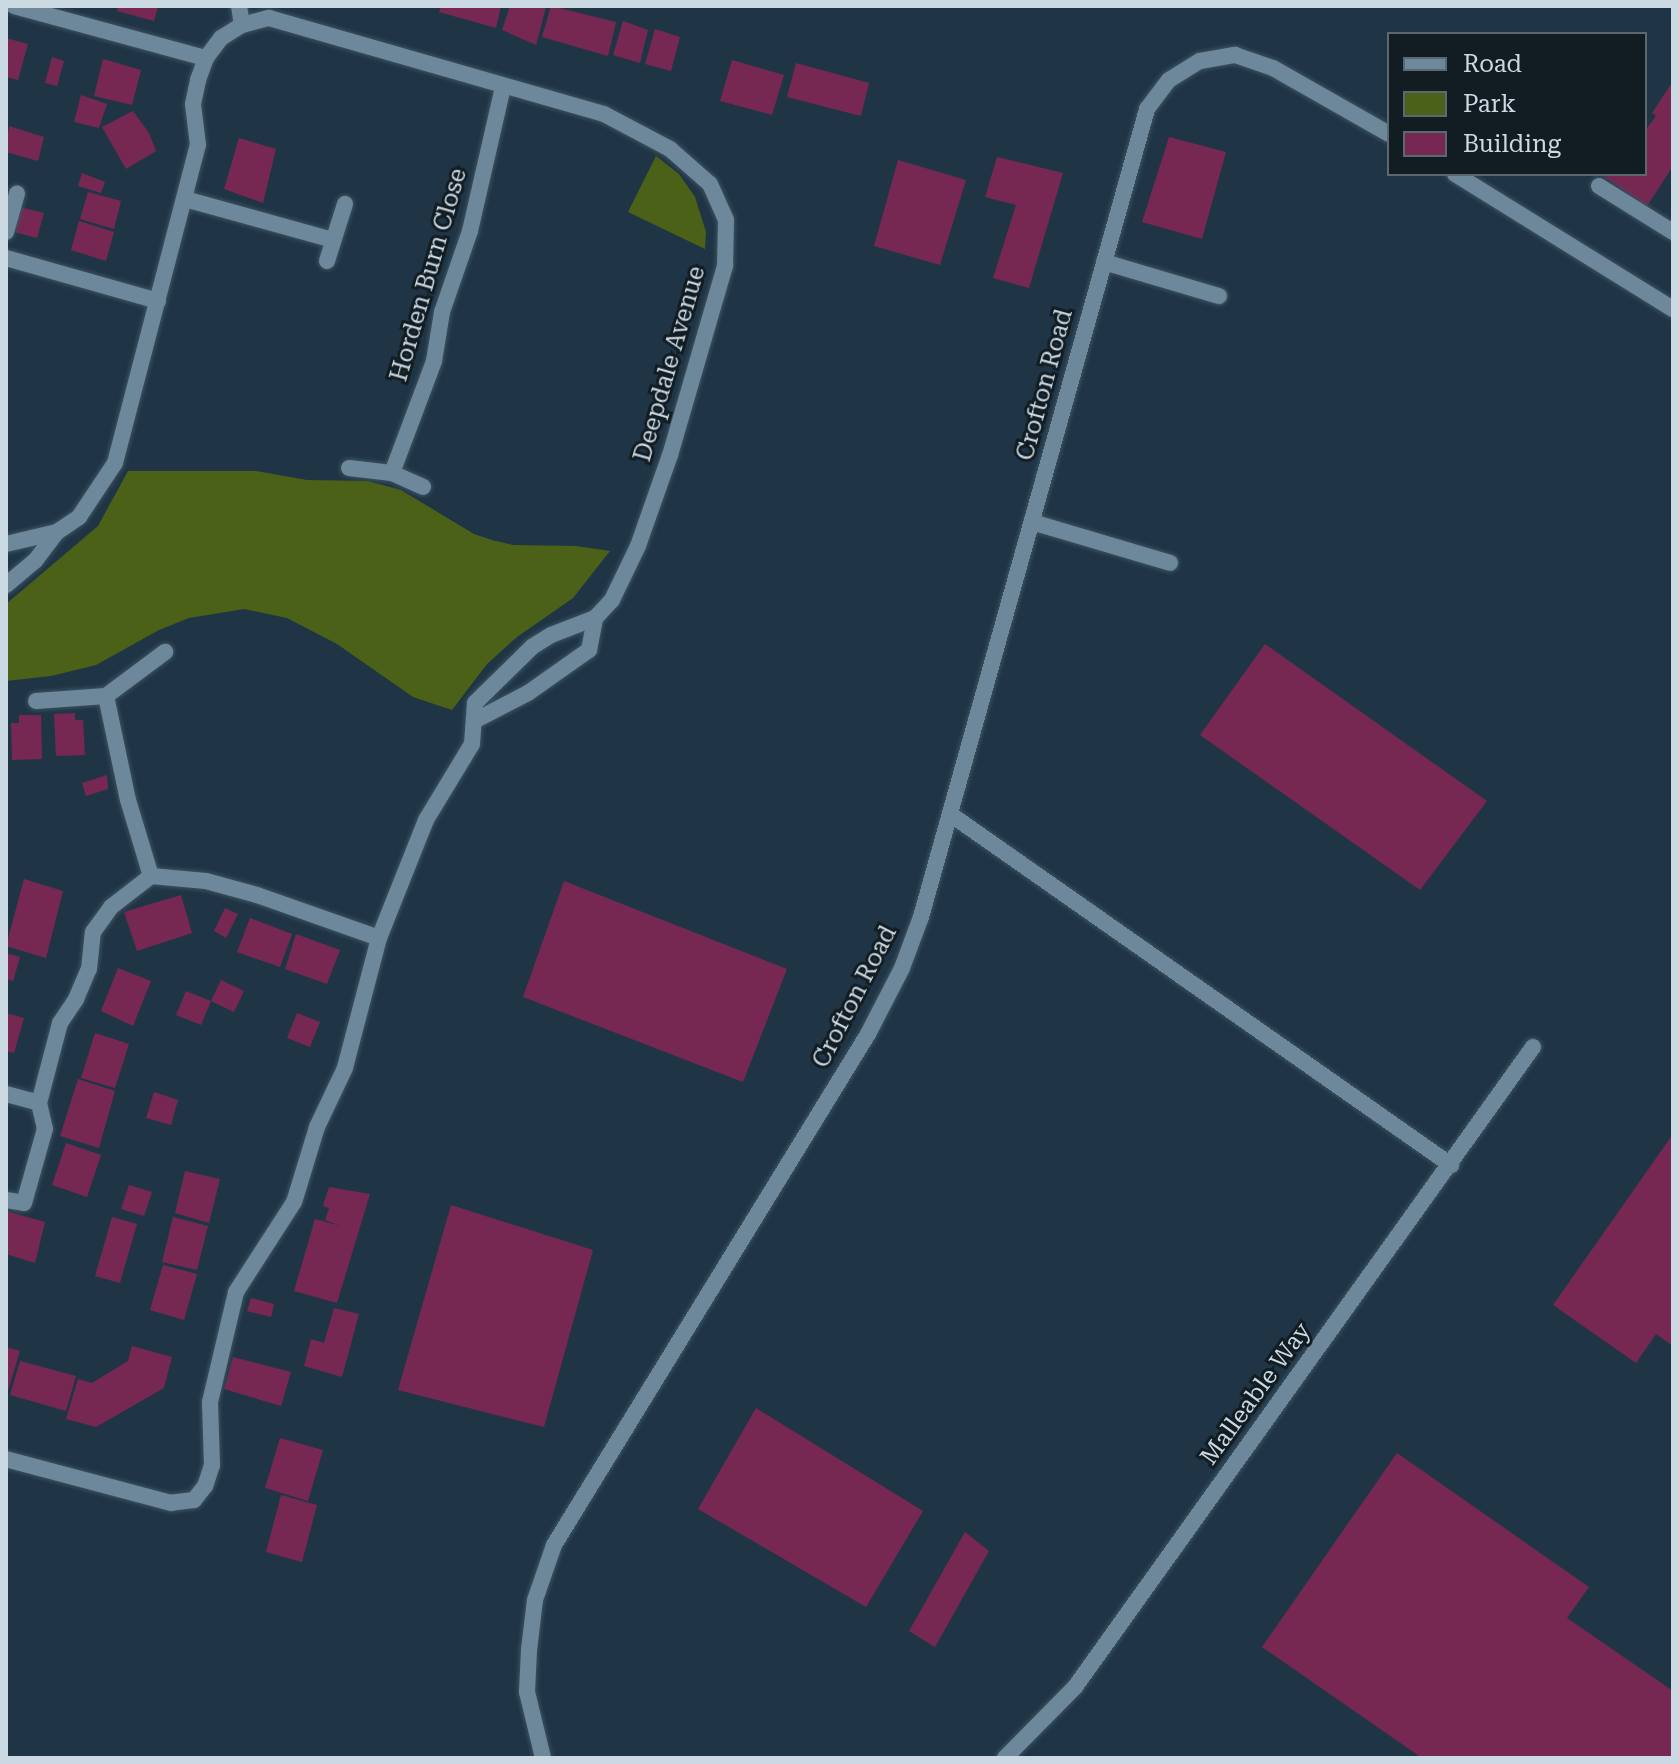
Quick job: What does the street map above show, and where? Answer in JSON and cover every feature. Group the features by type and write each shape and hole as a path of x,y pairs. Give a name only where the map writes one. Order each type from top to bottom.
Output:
{"street":[{"path":"14,6 57,12 206,58"},
{"path":"6,585 35,561 57,532 79,517 115,463 198,145 193,104 206,58 221,38 242,25 239,6"},
{"name":"Deepdale Avenue","path":"242,25 269,18 604,114 670,149 710,184 726,220 725,266 670,455 638,546 612,600 595,618"},
{"name":"Crofton Road","path":"543,1758 527,1692 529,1650 535,1600 554,1545 868,1034 902,968 921,917 1147,109 1169,80 1200,61 1235,55 1273,68 1387,133"},
{"name":"Horden Burn Close","path":"392,473 434,361 442,312 470,231 503,87"},
{"path":"1458,176 1673,309"},
{"path":"1599,186 1673,232"},
{"path":"6,232 17,194"},
{"path":"185,199 333,240"},
{"path":"327,261 345,204"},
{"path":"6,258 158,301"},
{"path":"1104,262 1219,296"},
{"path":"349,468 392,473 423,487"},
{"path":"1032,522 1170,563"},
{"path":"6,544 57,532"},
{"path":"474,721 528,693 589,650 595,618"},
{"path":"6,1459 171,1503 194,1500 205,1486 212,1465 210,1402 236,1292 294,1202 317,1127 345,1068 379,938 426,820 472,744 475,703 532,647 551,635 595,618"},
{"path":"36,701 106,696 165,652"},
{"path":"106,696 128,800 151,876"},
{"path":"950,814 1451,1165"},
{"path":"6,1200 24,1203 45,1129 39,1103 60,1023 76,999 89,969 93,932 111,907 151,876 206,881 257,895 379,938"},
{"name":"Malleable Way","path":"1005,1758 1075,1687 1533,1047"},
{"path":"6,1094 39,1103"}],"green space":[{"path":"656,156 679,174 695,197 706,232 705,249 628,212"},
{"path":"128,471 256,471 307,480 368,481 401,490 474,534 492,540 513,545 576,546 610,551 573,598 517,637 487,664 452,710 413,697 337,644 287,618 244,609 189,618 159,630 96,665 51,676 6,681 6,604 98,526"}],"building":[{"path":"118,6 158,6 154,21 117,11"},
{"path":"441,6 501,6 496,28 439,12"},
{"path":"510,6 546,7 536,45 502,30"},
{"path":"551,6 616,22 608,56 542,37"},
{"path":"623,21 648,30 640,63 613,55"},
{"path":"655,29 680,37 671,71 645,64"},
{"path":"6,38 28,44 18,80 6,77"},
{"path":"52,57 64,61 57,86 45,83"},
{"path":"103,59 141,70 132,105 94,96"},
{"path":"732,60 784,75 772,115 720,101"},
{"path":"796,63 869,83 861,116 787,97"},
{"path":"1673,81 1673,166 1647,206 1603,176 1647,176 1647,128 1656,116 1652,113"},
{"path":"81,95 107,104 99,128 74,122"},
{"path":"133,111 149,133 156,151 126,169 102,127"},
{"path":"9,126 44,137 38,161 6,152"},
{"path":"1169,137 1226,152 1202,239 1142,222"},
{"path":"239,138 276,149 263,203 224,189"},
{"path":"997,157 1063,173 1029,288 993,278 1016,205 985,197"},
{"path":"898,160 966,180 940,265 874,246"},
{"path":"82,173 105,182 101,193 78,186"},
{"path":"88,192 121,201 114,229 80,219"},
{"path":"20,207 44,213 37,238 14,232"},
{"path":"79,221 114,232 106,261 71,250"},
{"path":"1265,644 1487,801 1420,890 1200,735"},
{"path":"75,713 75,720 83,720 85,755 56,756 54,714"},
{"path":"19,715 41,715 42,759 12,760 11,723 19,723"},
{"path":"107,775 108,789 86,796 82,783"},
{"path":"24,879 63,891 46,958 6,946"},
{"path":"564,881 787,969 743,1082 523,997"},
{"path":"181,895 192,933 137,951 124,912"},
{"path":"225,908 238,914 226,938 214,931"},
{"path":"250,918 292,934 280,967 237,952"},
{"path":"296,934 340,950 327,984 285,969"},
{"path":"6,953 20,957 13,981 6,979"},
{"path":"118,968 151,981 133,1026 101,1011"},
{"path":"221,980 244,991 234,1012 211,1001"},
{"path":"186,991 211,1001 201,1025 176,1015"},
{"path":"6,1013 24,1018 14,1053 6,1051"},
{"path":"297,1013 320,1022 310,1047 287,1038"},
{"path":"95,1033 129,1044 115,1088 81,1078"},
{"path":"78,1079 115,1091 99,1148 60,1136"},
{"path":"154,1092 178,1100 171,1125 146,1118"},
{"path":"1673,1134 1673,1346 1656,1334 1636,1363 1553,1305"},
{"path":"66,1143 101,1155 87,1197 52,1185"},
{"path":"185,1171 220,1179 209,1223 175,1213"},
{"path":"129,1185 152,1192 144,1216 121,1209"},
{"path":"329,1187 370,1194 337,1303 294,1291 315,1219 341,1226 325,1220 329,1208 323,1206"},
{"path":"451,1205 593,1250 544,1427 398,1390"},
{"path":"6,1211 45,1222 35,1263 6,1254"},
{"path":"112,1217 137,1224 120,1283 95,1276"},
{"path":"173,1217 208,1226 197,1270 162,1262"},
{"path":"163,1265 197,1274 184,1320 150,1310"},
{"path":"251,1298 274,1304 271,1317 247,1311"},
{"path":"334,1308 359,1314 342,1377 304,1366 311,1339 324,1343"},
{"path":"132,1346 172,1357 164,1388 96,1427 66,1419 78,1379 92,1383 128,1361"},
{"path":"6,1347 20,1351 7,1394 6,1394"},
{"path":"233,1357 291,1372 281,1406 224,1389"},
{"path":"20,1361 76,1376 66,1411 10,1395"},
{"path":"756,1408 923,1511 866,1607 698,1509"},
{"path":"280,1438 323,1450 308,1501 265,1488"},
{"path":"1397,1453 1589,1587 1567,1618 1673,1691 1673,1758 1422,1758 1262,1647"},
{"path":"281,1495 317,1505 302,1562 266,1552"},
{"path":"965,1532 989,1551 935,1647 909,1631"}]}
